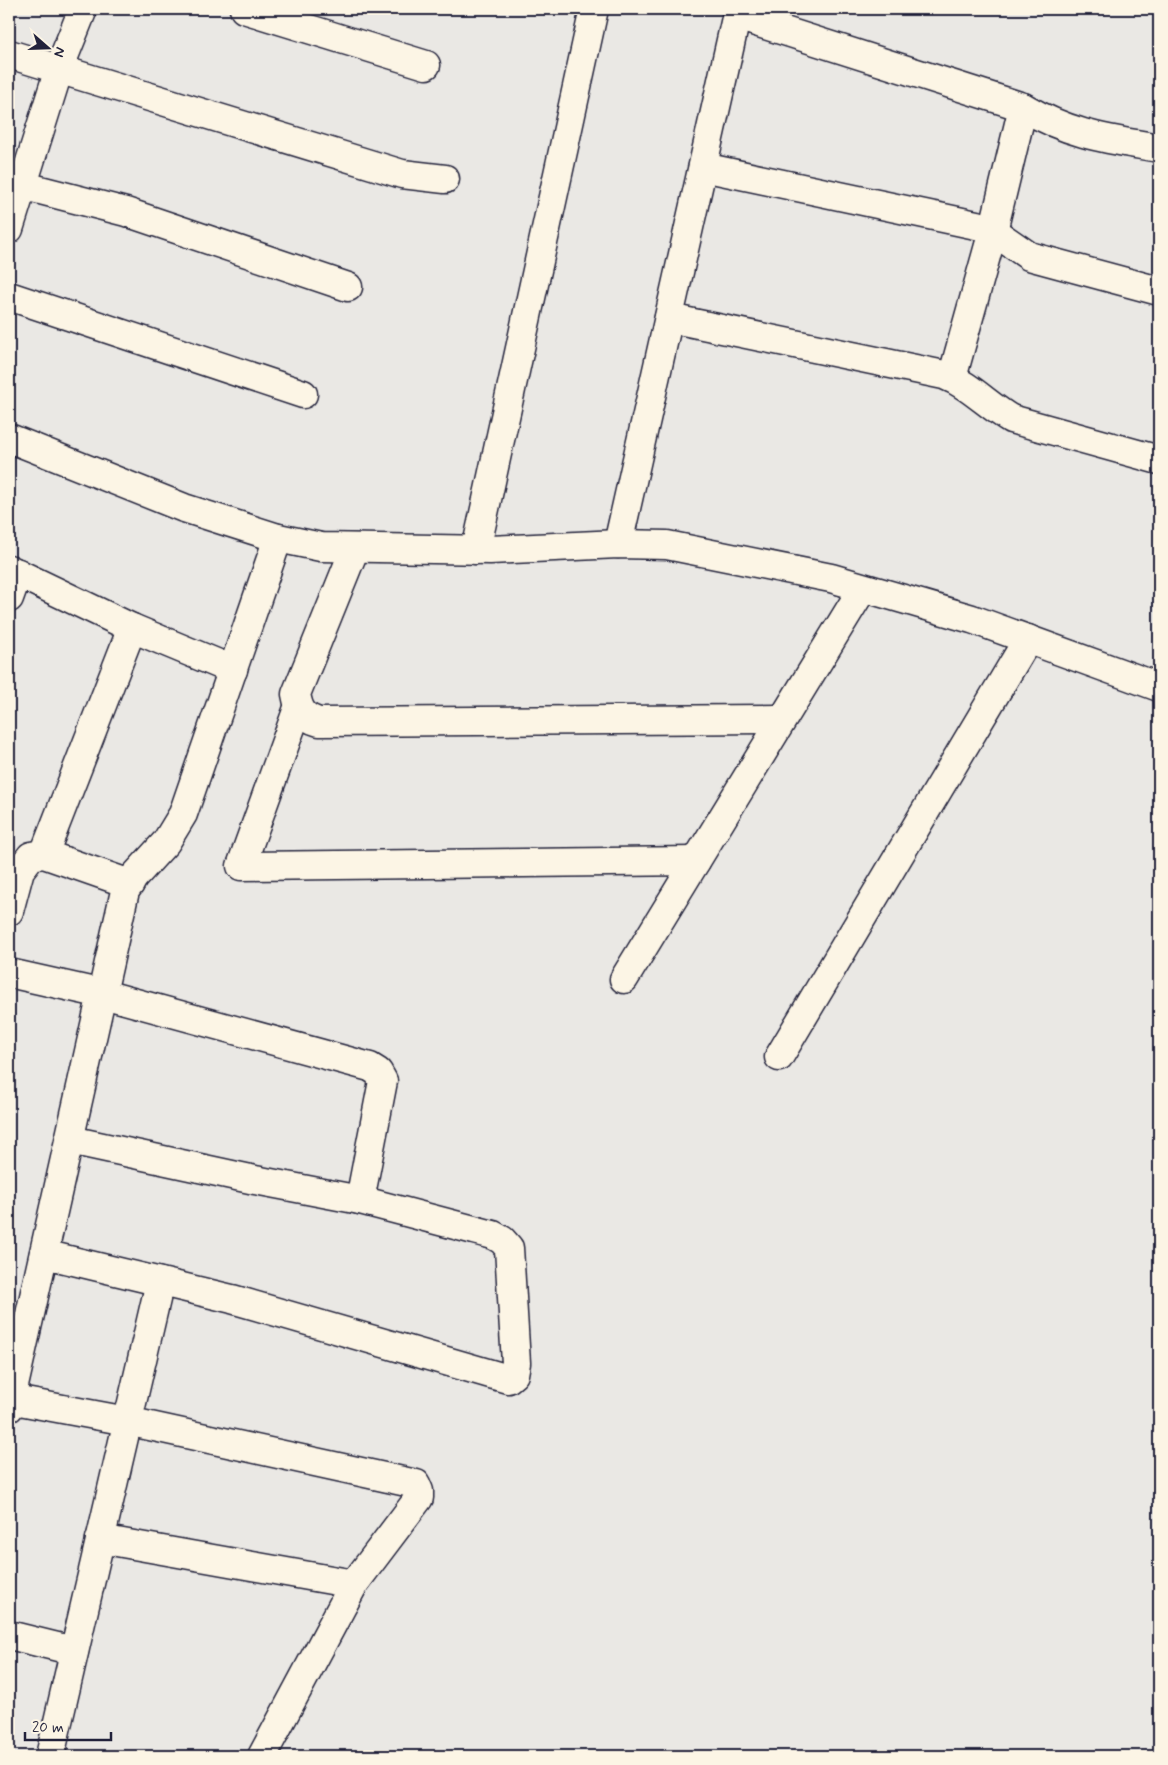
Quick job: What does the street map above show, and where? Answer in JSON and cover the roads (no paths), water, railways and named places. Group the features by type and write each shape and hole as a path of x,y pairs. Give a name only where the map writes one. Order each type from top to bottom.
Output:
{"street":[{"path":"9,229 15,184 84,9"},
{"path":"244,9 426,65"},
{"path":"476,550 594,9"},
{"path":"618,544 738,12 1023,107 1067,130 1094,137 1159,148"},
{"path":"9,54 402,174 445,179"},
{"path":"952,378 993,231 1023,107"},
{"path":"703,167 993,231 1029,256 1159,291"},
{"path":"15,184 126,212 348,287"},
{"path":"9,296 303,394"},
{"path":"669,318 952,378 969,387 992,408 1011,420 1159,460"},
{"path":"9,438 184,508 278,538 321,547 355,548 476,550 618,544 668,545 831,578 972,619 1159,687"},
{"path":"262,1756 354,1584 419,1498 416,1484 127,1421 9,1402 125,891 166,842 183,814 278,538"},
{"path":"355,548 296,694 298,708 242,866 696,861"},
{"path":"12,580 233,670"},
{"path":"624,979 863,588"},
{"path":"44,854 132,628"},
{"path":"778,1057 1028,639"},
{"path":"298,708 306,718 319,722 782,719"},
{"path":"9,911 20,870 31,856 44,854 130,884"},
{"path":"9,973 103,994 370,1067 378,1072 383,1081 360,1200"},
{"path":"44,1254 232,1299 508,1379 514,1374 516,1363 509,1248 502,1240 493,1235 360,1200 255,1180 70,1140"},
{"path":"50,1756 160,1282"},
{"path":"100,1539 354,1584"},
{"path":"9,1635 74,1651"}]}
